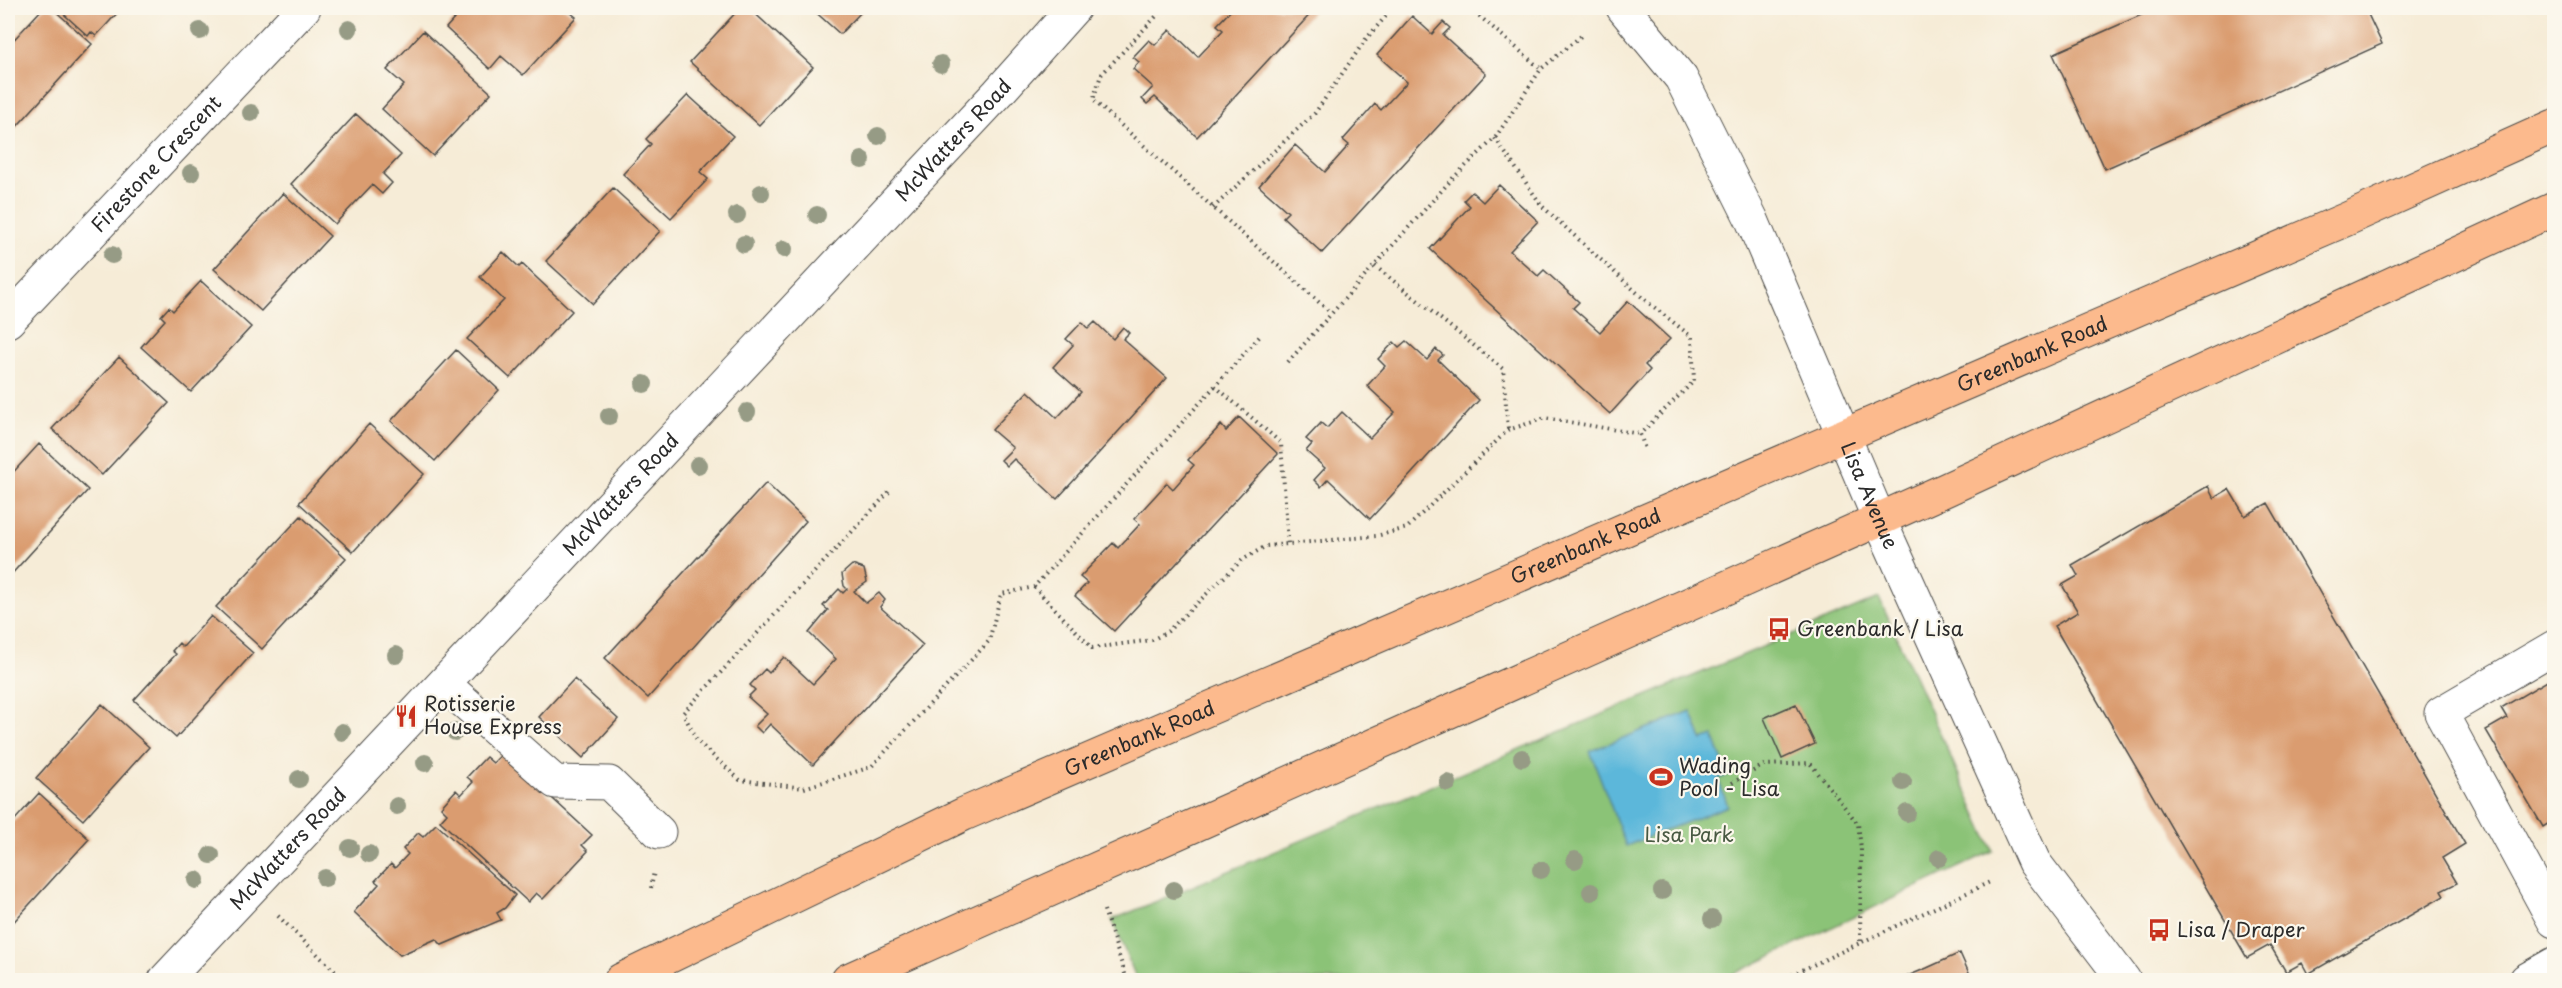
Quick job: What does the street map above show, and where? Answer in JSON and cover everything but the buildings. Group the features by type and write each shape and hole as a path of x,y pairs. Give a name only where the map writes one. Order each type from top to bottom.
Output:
{"main road":[{"name":"Greenbank Road","path":"621,981 964,814 2347,219 2554,126"},
{"path":"848,981 1879,519 2554,209"}],"street":[{"name":"Firestone Crescent","path":"8,321 304,8"},
{"name":"McWatters Road","path":"165,981 998,93 1074,8"},
{"name":"Lisa Avenue","path":"1623,8 1681,78 1752,220 1879,519 2034,862 2124,981"},
{"path":"2554,647 2441,713 2554,921"},
{"path":"444,684 555,782 609,783 659,832"},
{"path":"2526,981 2554,964"}],"path":[{"path":"1164,8 1101,75 1093,100 1331,313"},
{"path":"1213,208 1315,113 1366,39 1393,8"},
{"path":"1470,8 1541,69"},
{"path":"1288,362 1453,178 1495,138 1541,69 1581,36"},
{"path":"1034,587 1092,648 1152,639 1168,632 1242,560 1266,546 1376,536 1407,528 1508,430 1545,418 1617,432 1640,434 1694,381 1692,337 1645,300 1542,206 1495,138"},
{"path":"1375,266 1503,369 1508,430"},
{"path":"889,492 683,713 698,742 740,780 804,788 871,767 989,641 1001,594 1034,587 1260,336"},
{"path":"1215,386 1281,443 1288,544"},
{"path":"1640,434 1645,449"},
{"path":"1732,783 1764,765 1810,763 1858,824 1861,848 1860,943"},
{"path":"1781,981 1992,882"},
{"path":"250,890 344,981"},
{"path":"1103,905 1127,981"}],"green space":[{"name":"Lisa Park","path":"1879,598 1993,851 1721,980 1137,980 1112,920"}],"water":[{"name":"Wading Pool - Lisa","path":"1691,711 1702,740 1713,736 1728,775 1718,779 1728,806 1626,846 1590,751"}],"place":[{"name":"Greenbank / Lisa","path":"1779,629"},
{"name":"Rotisserie House Express","path":"406,716"},
{"name":"Wading Pool - Lisa","path":"1661,777"},
{"name":"Lisa / Draper","path":"2159,930"}]}
